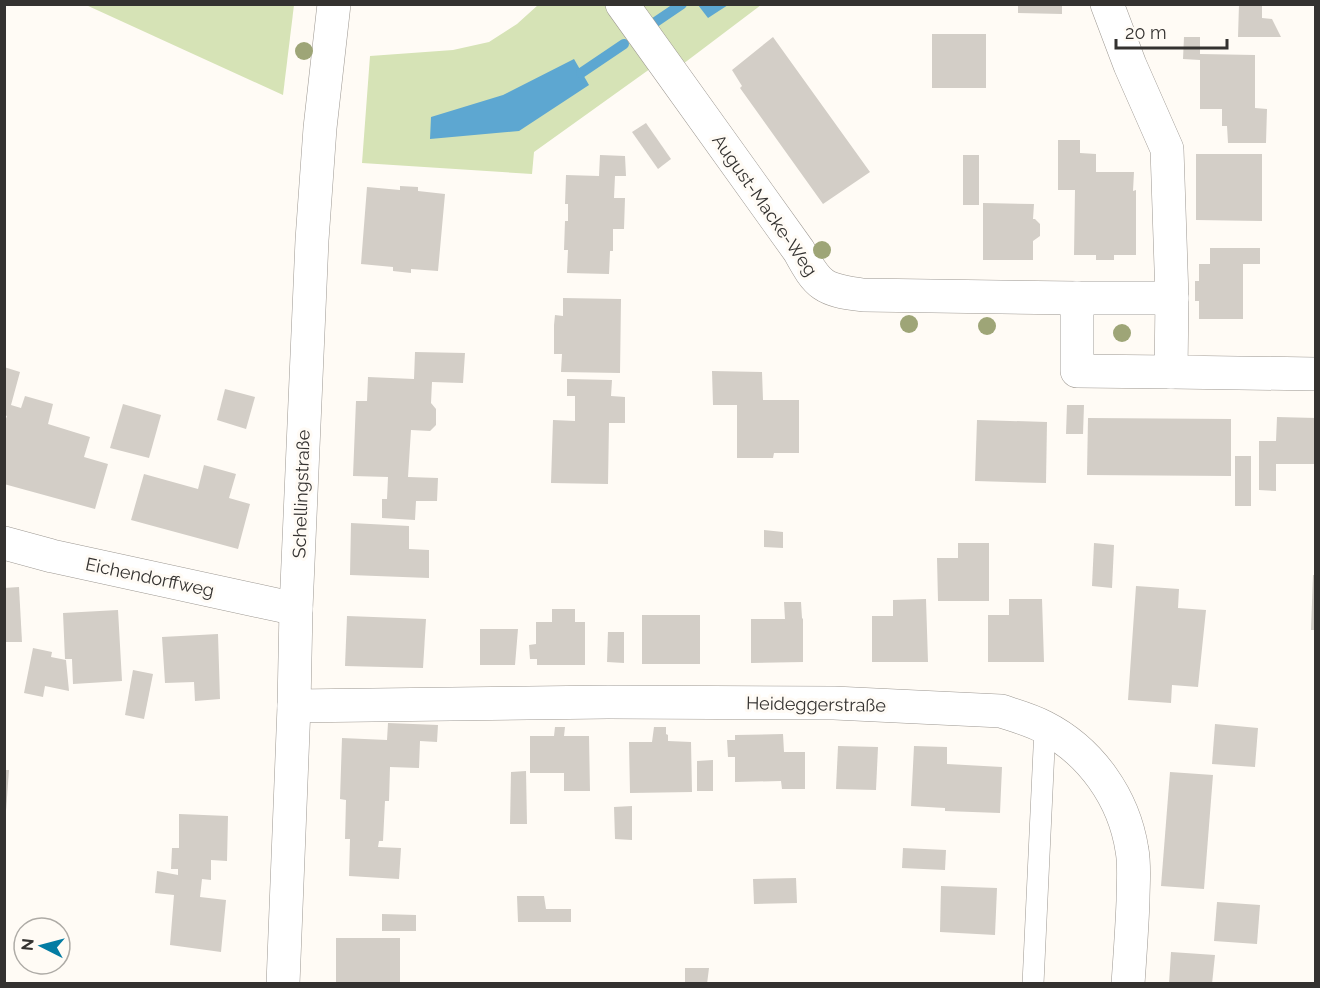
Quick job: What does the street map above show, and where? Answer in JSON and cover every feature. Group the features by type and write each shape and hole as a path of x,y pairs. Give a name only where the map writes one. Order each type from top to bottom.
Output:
{"street":[{"name":"Schellingstraße","path":"284,984 312,240 320,128 334,4"},
{"name":"August-Macke-Weg","path":"622,4 799,251 812,275 825,287 863,295 1172,298"},
{"path":"1107,4 1130,65 1167,148 1172,298 1171,372"},
{"path":"1077,298 1077,371 1316,374"},
{"name":"Eichendorffweg","path":"4,543 52,556 297,609"},
{"name":"Heideggerstraße","path":"294,706 608,702 834,703 1001,711 1023,718 1045,727 1082,754 1097,770 1114,795 1125,822 1132,851 1133,880 1128,984"}],"lane":[{"path":"1033,984 1045,727"}],"green space":[{"path":"86,5 294,5 283,95"},
{"path":"538,5 761,5 671,73 661,61 534,152 532,174 362,163 370,56 453,50 489,42 517,24"}],"water":[{"path":"698,5 728,5 708,18"},
{"path":"574,59 589,85 519,131 430,139 431,117 503,95"}],"building":[{"path":"1018,4 1062,4 1062,14 1018,13"},
{"path":"1239,4 1262,5 1262,18 1272,19 1281,37 1238,37"},
{"path":"932,34 986,34 986,88 932,88"},
{"path":"773,37 870,172 823,204 740,88 742,86 732,70"},
{"path":"1184,37 1200,37 1200,54 1255,55 1255,108 1267,109 1266,143 1228,143 1227,126 1222,126 1222,109 1200,109 1200,60 1183,59"},
{"path":"646,123 671,159 658,169 632,132"},
{"path":"1058,140 1080,140 1080,153 1096,154 1096,172 1134,172 1136,255 1114,255 1114,260 1096,260 1096,255 1074,255 1075,190 1058,190"},
{"path":"1196,154 1262,154 1262,221 1196,220"},
{"path":"600,155 625,156 626,176 615,176 614,198 625,198 624,229 613,229 613,251 610,251 609,274 567,273 568,250 564,250 565,221 568,221 568,204 565,204 566,175 599,176"},
{"path":"963,155 979,155 979,205 963,205"},
{"path":"400,186 418,187 418,191 445,194 438,271 411,269 411,273 393,271 393,267 361,264 367,187 400,190"},
{"path":"983,203 1034,204 1033,219 1040,224 1040,236 1033,241 1033,260 983,260"},
{"path":"1210,248 1260,248 1260,264 1243,264 1243,319 1199,319 1199,301 1195,301 1195,281 1199,281 1199,264 1210,264"},
{"path":"563,298 621,299 620,373 561,372 562,354 554,354 554,325 555,315 563,316"},
{"path":"415,352 465,353 463,383 432,382 431,403 436,409 436,425 430,431 411,430 408,477 438,478 437,501 416,501 415,520 382,518 382,499 387,499 388,477 353,476 356,401 367,401 368,377 414,379"},
{"path":"4,367 20,372 11,405 21,408 25,396 53,404 48,424 90,437 84,457 108,464 95,509 4,484 4,424 7,416 4,415"},
{"path":"712,371 762,372 763,400 799,400 799,453 774,453 773,458 737,458 737,405 713,405"},
{"path":"567,379 612,380 611,396 625,397 625,423 609,423 608,484 551,483 553,420 575,421 575,396 567,396"},
{"path":"225,389 255,397 246,429 217,420"},
{"path":"123,404 161,415 149,458 110,448"},
{"path":"1067,405 1084,405 1083,434 1066,434"},
{"path":"1277,417 1316,418 1316,464 1276,464 1276,491 1259,490 1259,441 1276,441"},
{"path":"1088,418 1231,419 1231,476 1087,475"},
{"path":"977,420 1047,422 1046,483 975,481"},
{"path":"1235,456 1251,456 1251,506 1235,506"},
{"path":"204,465 236,474 229,498 250,504 238,549 131,520 144,474 198,489"},
{"path":"351,523 409,526 409,549 429,550 429,578 350,575"},
{"path":"764,530 783,532 783,548 764,547"},
{"path":"958,543 989,543 989,601 938,601 937,558 958,558"},
{"path":"1094,543 1114,545 1112,588 1092,586"},
{"path":"1313,575 1316,575 1316,630 1311,630"},
{"path":"1136,586 1179,589 1178,608 1206,610 1198,687 1172,685 1171,703 1128,700"},
{"path":"19,587 22,642 4,642 4,588"},
{"path":"926,599 928,662 872,662 872,616 893,616 893,600"},
{"path":"1009,599 1042,599 1044,662 988,662 988,615 1009,615"},
{"path":"784,602 801,602 803,662 751,663 751,619 785,619"},
{"path":"552,609 575,609 575,622 585,622 585,665 537,665 537,659 530,659 529,645 536,644 536,622 552,622"},
{"path":"118,610 122,681 73,684 72,659 65,659 63,613"},
{"path":"642,615 700,615 700,664 642,664"},
{"path":"347,616 426,619 423,668 345,666"},
{"path":"480,629 518,629 515,665 480,665"},
{"path":"608,632 624,632 624,663 607,662"},
{"path":"218,634 220,699 195,701 194,682 165,683 162,637"},
{"path":"33,648 52,652 51,657 66,660 69,691 45,686 43,697 24,693"},
{"path":"133,670 153,674 144,719 125,715"},
{"path":"388,723 438,725 437,742 420,741 419,768 390,767 389,801 385,801 383,841 379,841 378,847 401,848 399,879 349,876 350,839 345,839 346,800 340,799 342,738 387,740"},
{"path":"1215,724 1258,728 1255,767 1212,764"},
{"path":"555,727 565,727 564,736 589,736 590,791 564,791 564,773 530,773 530,736 554,736"},
{"path":"654,727 666,727 668,741 691,742 692,792 630,793 629,742 652,742"},
{"path":"783,734 784,752 805,752 805,789 782,789 781,781 735,782 735,757 728,757 727,740 735,740 735,735"},
{"path":"838,746 878,747 876,790 836,789"},
{"path":"914,746 947,747 947,764 1002,767 1000,813 945,811 945,808 911,806"},
{"path":"713,760 713,791 697,791 697,761"},
{"path":"4,770 9,770 6,811 4,811"},
{"path":"526,771 527,824 510,824 511,772"},
{"path":"1170,772 1213,775 1204,889 1161,886"},
{"path":"632,806 632,840 615,839 614,807"},
{"path":"179,814 228,816 227,861 211,860 211,880 202,879 200,897 226,900 221,952 170,945 174,895 155,893 157,871 178,875 178,869 171,869 172,848 179,848"},
{"path":"903,848 946,850 945,870 902,868"},
{"path":"796,878 797,903 754,904 753,879"},
{"path":"941,886 997,888 995,935 940,932"},
{"path":"517,896 544,896 546,909 571,909 571,922 518,922"},
{"path":"1217,902 1260,905 1257,944 1214,941"},
{"path":"382,914 416,915 416,931 382,931"},
{"path":"336,938 400,938 400,984 336,984"},
{"path":"1171,952 1215,955 1212,984 1169,984"},
{"path":"685,968 709,968 707,984 685,984"}],"waterway":[{"path":"654,23 682,4"},
{"path":"581,73 624,44"}]}
